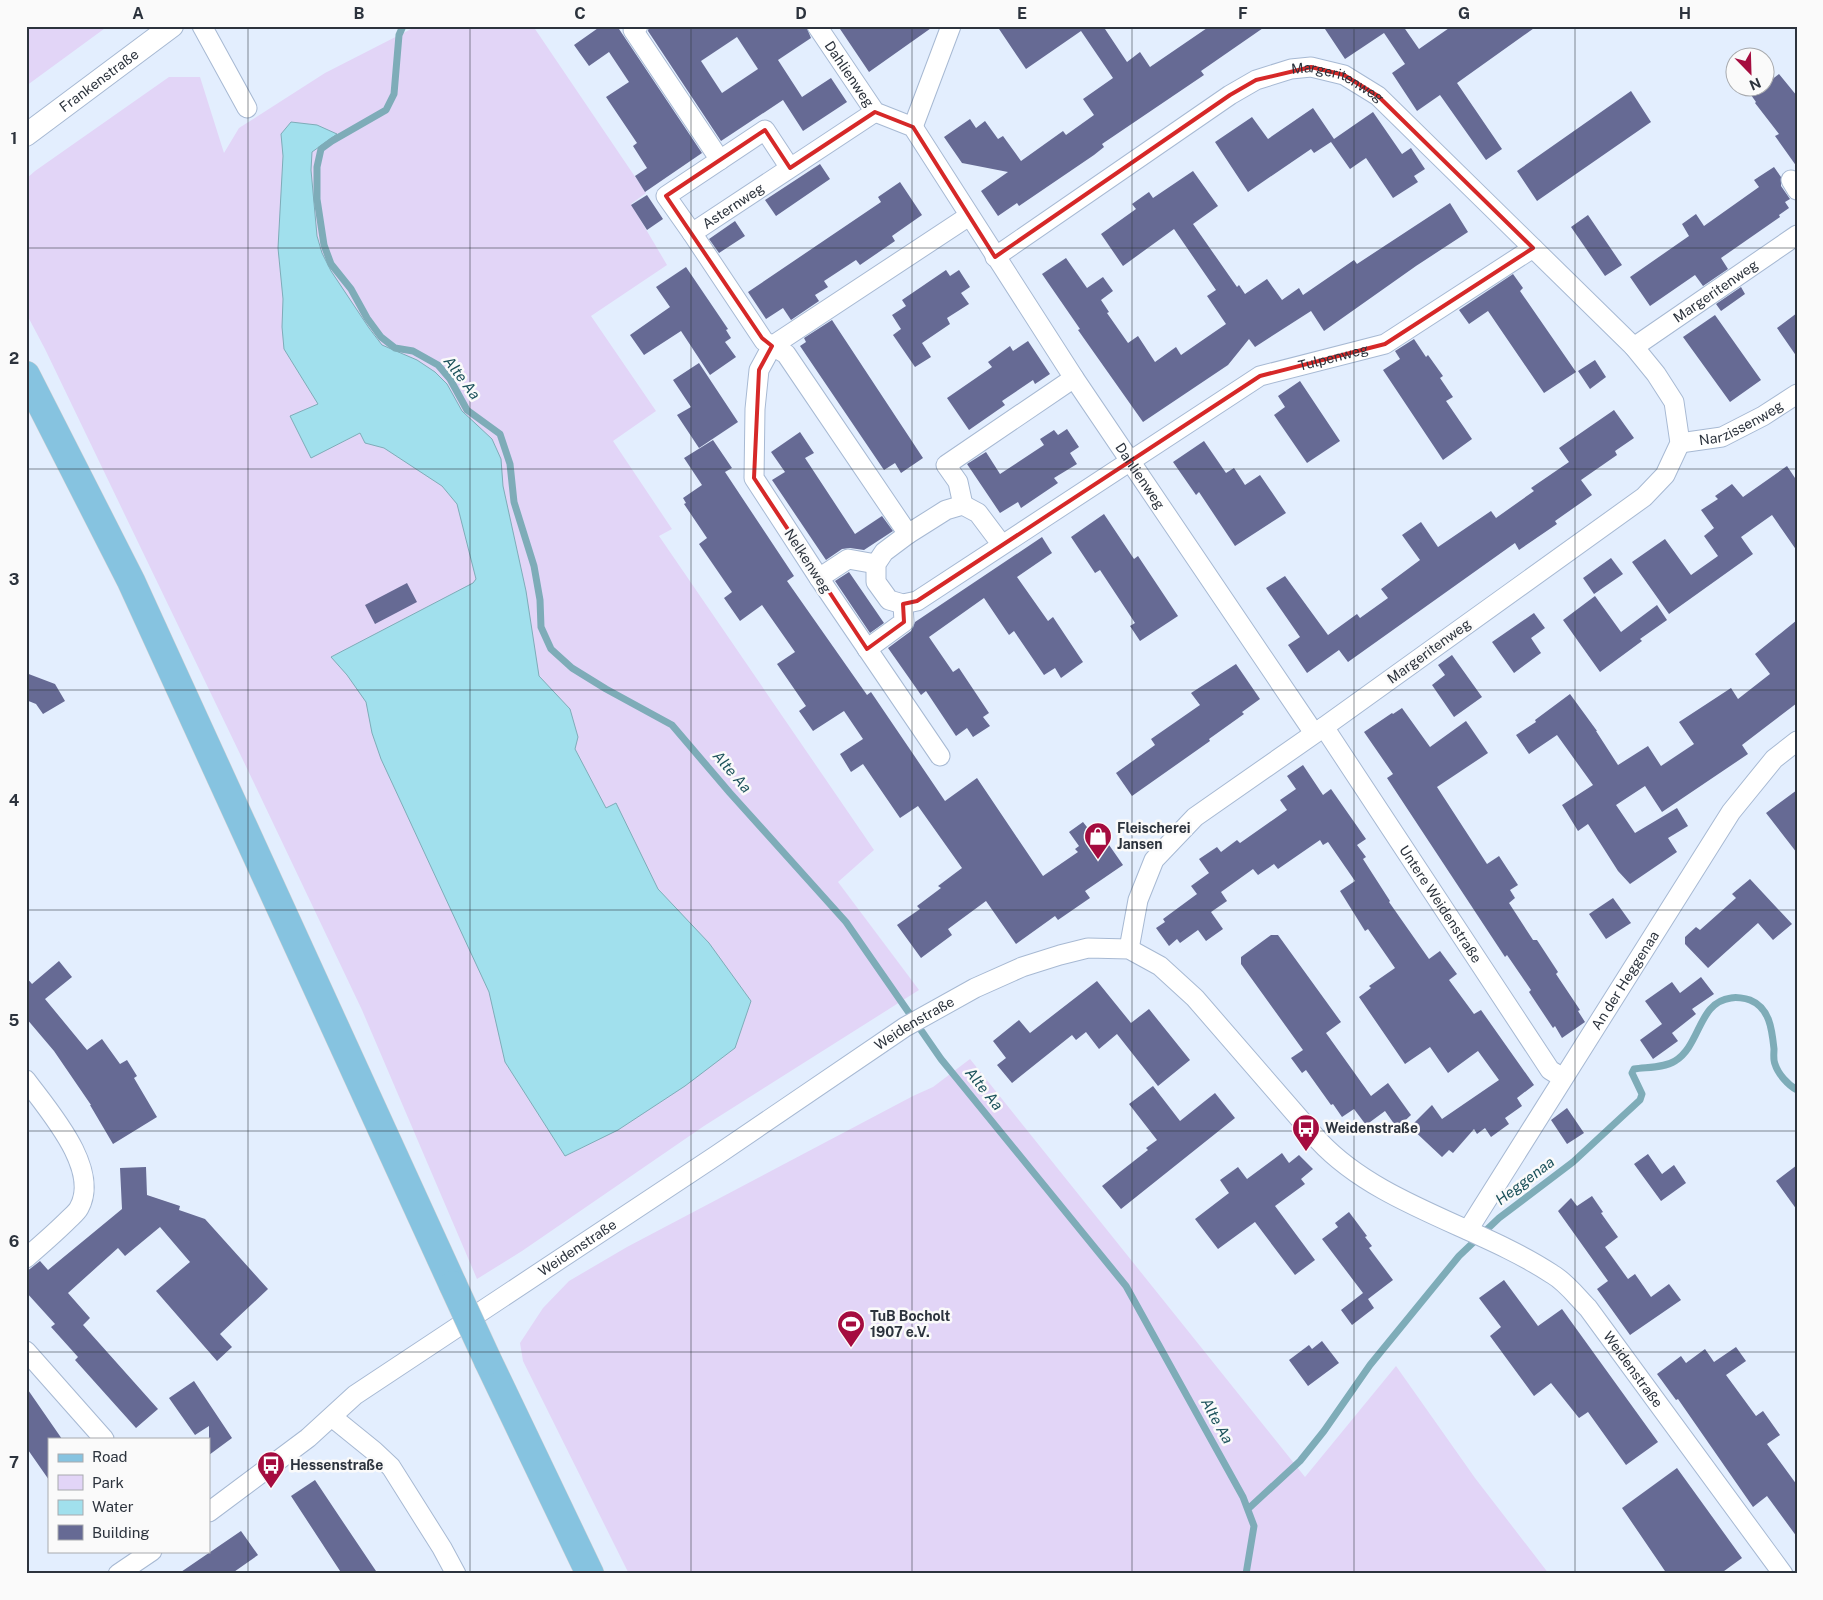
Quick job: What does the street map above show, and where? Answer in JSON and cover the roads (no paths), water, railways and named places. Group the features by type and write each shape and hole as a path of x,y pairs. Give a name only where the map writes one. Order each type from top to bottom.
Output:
{"main road":[{"path":"26,375 132,581 488,1361 590,1574"}],"street":[{"name":"Frankenstraße","path":"26,135 172,26"},
{"path":"202,26 247,108"},
{"path":"638,26 633,30 720,160"},
{"name":"Dahlienweg","path":"817,26 875,112 913,127 1074,378 1319,730"},
{"path":"913,127 951,26"},
{"name":"Margeritenweg","path":"995,257 1230,95 1256,80 1291,69 1310,67 1344,75 1378,96 1634,347 1656,374 1674,402 1680,443 1665,475 1644,497 1195,817 1154,860 1138,900 1129,949"},
{"name":"Asternweg","path":"790,168 765,130 666,196 692,233 875,112"},
{"path":"772,346 969,216"},
{"path":"692,233 762,338 786,354 908,534"},
{"name":"Margeritenweg","path":"1634,347 1797,235"},
{"name":"Tulpenweg","path":"1130,461 1260,376 1385,344 1533,248"},
{"name":"Nelkenweg","path":"772,346 759,370 754,478 819,578 940,756"},
{"path":"963,505 958,482 946,465 1074,378"},
{"name":"Narzissenweg","path":"1680,443 1722,437 1763,416 1797,394"},
{"path":"1002,545 978,513 963,505 946,510 884,552 876,564 876,582 890,600 903,604 917,601 1130,461"},
{"path":"819,578 848,559 876,564"},
{"path":"867,649 904,622 903,604"},
{"name":"Untere Weidenstraße","path":"1319,730 1550,1070 1563,1078"},
{"name":"An der Heggenaa","path":"1468,1230 1731,812 1774,759 1797,741"},
{"name":"Weidenstraße","path":"210,1511 292,1450 355,1395 717,1155 905,1027 975,988 1022,967 1088,948 1129,949 1160,966 1194,998 1330,1152 1353,1171 1392,1194 1501,1244 1554,1275 1588,1308 1783,1574"},
{"path":"26,1080 60,1126 80,1162 86,1186 79,1208 55,1234 26,1258"},
{"path":"26,1351 103,1438"},
{"path":"332,1417 391,1467 442,1548 456,1574"},
{"path":"118,1574 151,1552"}],"water":[{"path":"291,122 317,125 337,134 312,152 311,170 317,236 322,253 331,271 382,345 417,360 435,372 447,384 462,411 492,439 501,459 503,486 526,591 539,676 570,709 578,737 575,749 606,808 616,803 658,889 709,943 751,1001 735,1048 685,1086 618,1130 565,1156 505,1062 489,992 381,759 372,733 366,702 347,675 331,657 473,583 476,579 457,504 442,486 384,448 365,443 360,433 311,458 290,416 318,404 284,349 282,327 283,299 278,248 283,156 281,134"}],"waterway":[{"name":"Alte Aa","path":"403,26 399,35 394,94 386,110 321,149 317,167 317,199 324,245 331,264 351,289 367,318 381,337 395,348 413,351 438,365 450,379 467,410 500,434 510,464 514,502 534,566 540,600 541,627 551,649 572,668 672,725 730,793 846,922 941,1059 1126,1286 1243,1497 1254,1526 1246,1574"},
{"name":"Heggenaa","path":"1248,1509 1300,1461 1324,1431 1370,1365 1459,1256 1499,1218 1573,1162 1640,1100 1642,1094 1632,1073 1634,1069 1661,1066 1675,1061 1684,1054 1712,1007 1720,1001 1731,998 1743,998 1762,1008 1771,1027 1776,1068 1784,1079 1797,1090"}],"place":[{"name":"Fleischerei Jansen","path":"1098,860"},
{"name":"Weidenstraße","path":"1306,1152"},
{"name":"TuB Bocholt 1907 e.V.","path":"851,1348"},
{"name":"Hessenstraße","path":"271,1489"}]}
